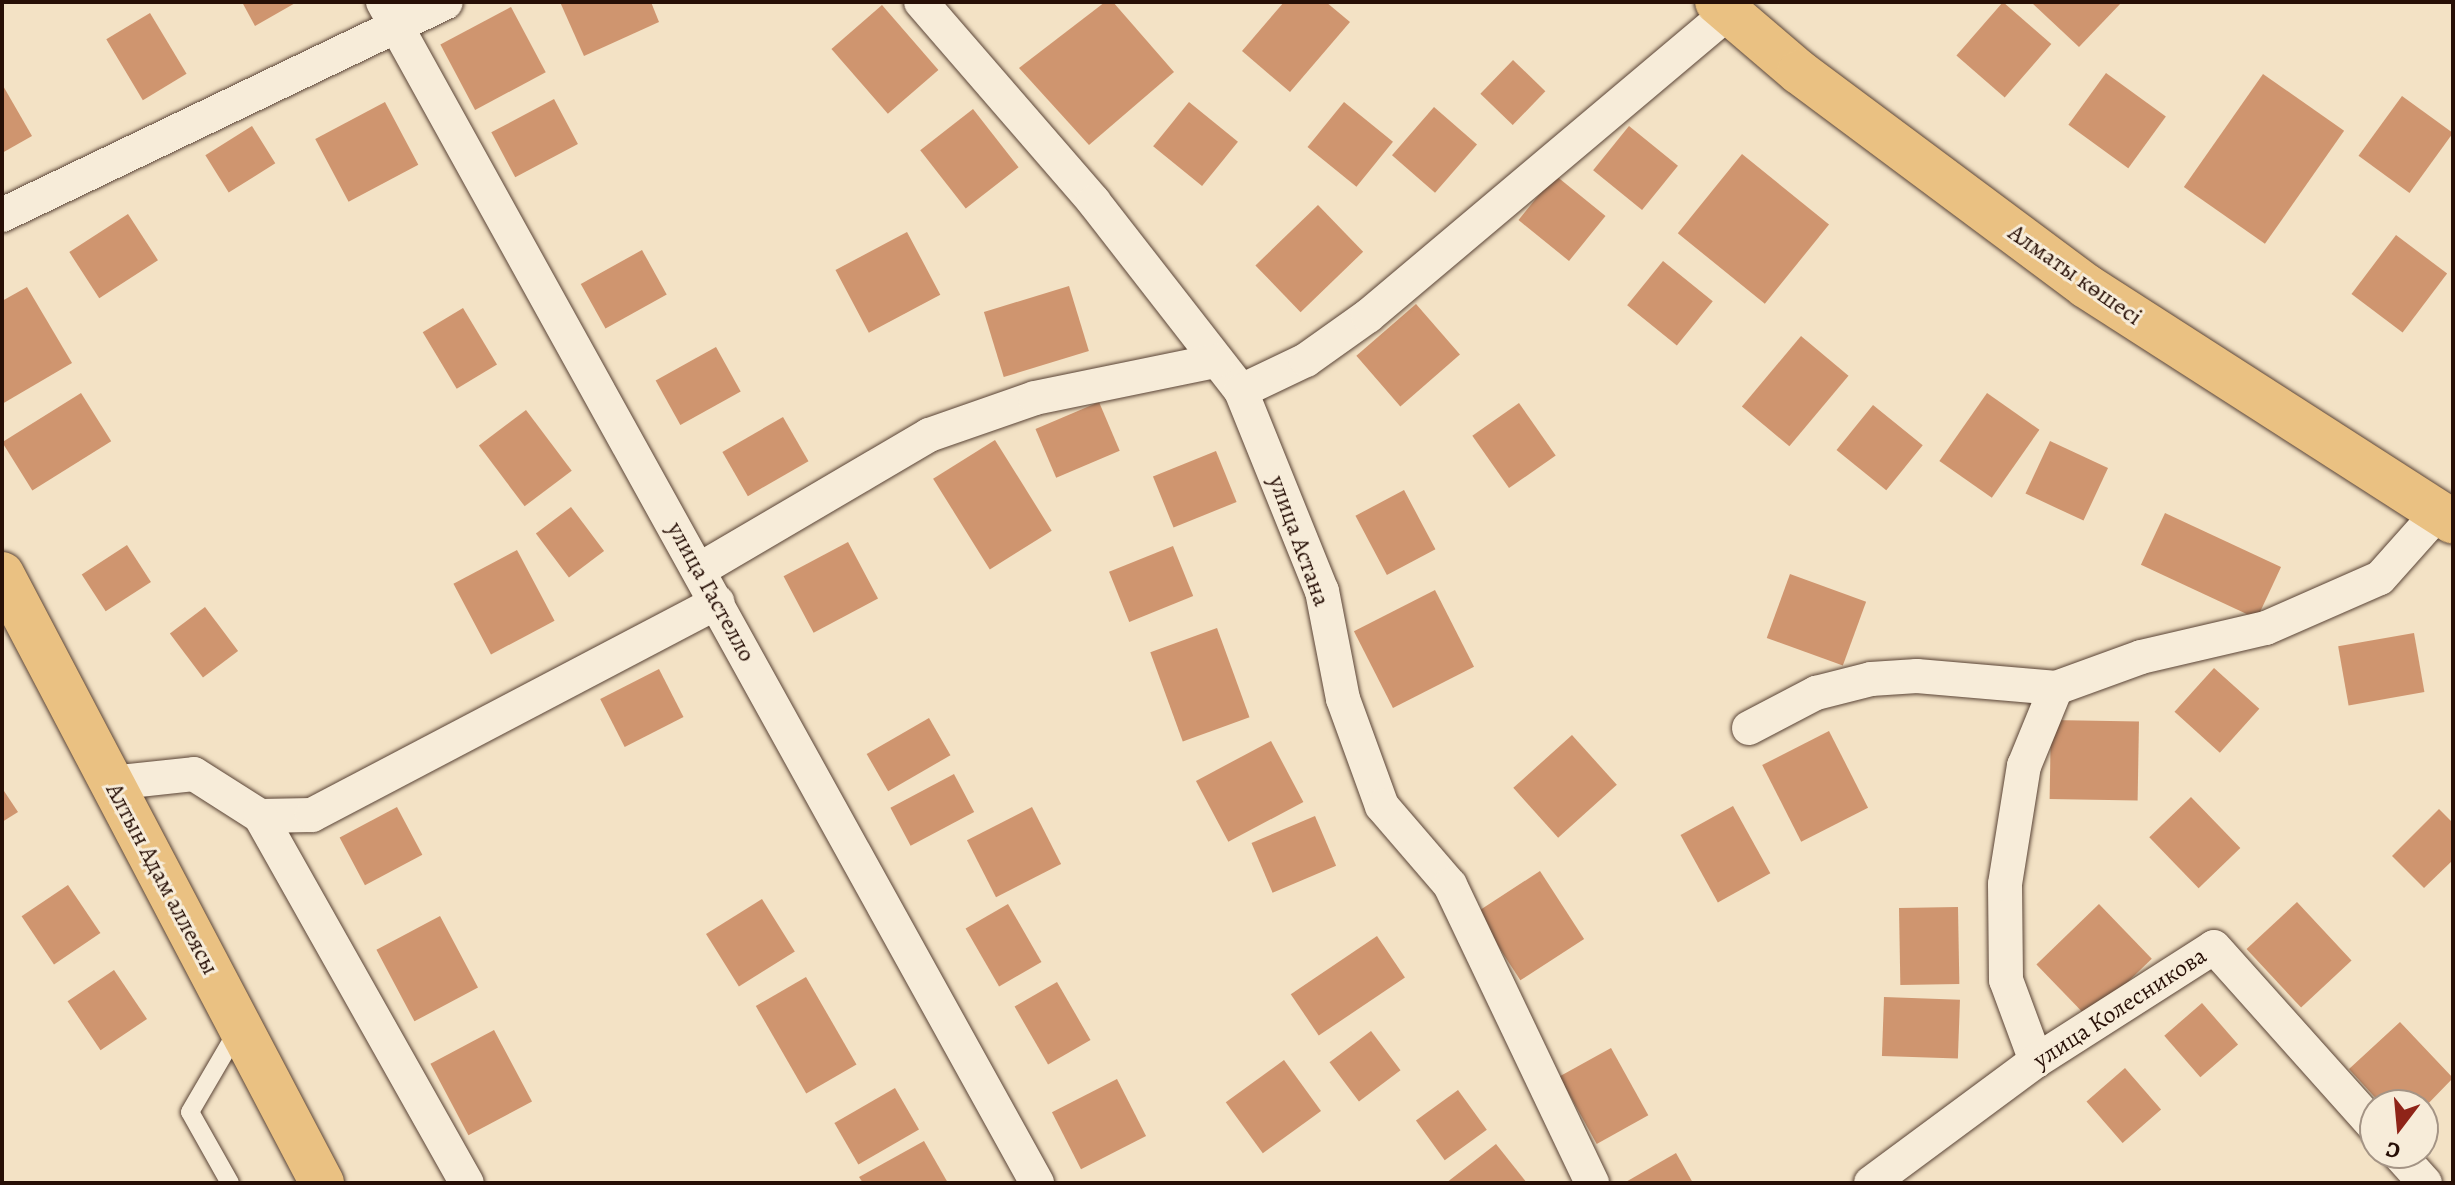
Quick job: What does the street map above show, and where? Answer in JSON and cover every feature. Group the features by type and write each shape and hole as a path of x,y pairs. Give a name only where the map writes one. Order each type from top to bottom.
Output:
{"main road":[{"name":"Алматы көшесі","path":"1723,7 1799,72 2086,286 2445,517"},
{"name":"Алтын Адам аллеясы","path":"2,574 322,1183"}],"street":[{"path":"2,215 389,14 446,2"},
{"name":"улица Астана","path":"921,2 1094,202 1241,391 1322,591 1343,699 1382,806 1450,885 1592,1183"},
{"path":"1241,391 1306,360 1368,316 1723,7"},
{"name":"улица Гастелло","path":"389,14 1037,1183"},
{"path":"699,570 929,435 1035,398 1216,361"},
{"path":"1749,728 1816,693 1871,679 1917,676 2056,688 2141,657 2266,628 2380,578 2445,517"},
{"path":"260,816 312,815 337,805 717,602"},
{"path":"2036,1061 2006,980 2005,884 2024,766 2056,688"},
{"path":"111,783 194,774 260,816 467,1183"},
{"name":"улица Колесникова","path":"1871,1183 2036,1061 2214,947 2359,1109"}],"lane":[{"path":"230,1183 190,1112 240,1027"}],"building":[{"path":"242,2 297,2 255,26"},
{"path":"560,2 651,2 659,22 584,56"},
{"path":"1105,2 1113,2 1174,72 1089,145 1019,68"},
{"path":"1284,2 1326,2 1350,22 1290,92 1242,51"},
{"path":"2003,2 2051,44 2005,98 1956,56"},
{"path":"2031,2 2122,2 2079,47"},
{"path":"882,5 938,70 888,114 831,49"},
{"path":"511,7 546,72 475,110 440,45"},
{"path":"150,13 187,74 143,100 106,39"},
{"path":"1513,60 1545,91 1513,125 1480,94"},
{"path":"2106,73 2166,116 2128,168 2068,125"},
{"path":"2263,74 2344,131 2265,244 2184,187"},
{"path":"2,84 32,136 2,153"},
{"path":"2402,96 2453,133 2409,193 2359,156"},
{"path":"554,99 578,144 515,177 491,132"},
{"path":"385,102 418,165 349,202 315,139"},
{"path":"1189,102 1238,142 1202,186 1153,146"},
{"path":"1344,102 1393,142 1356,187 1307,147"},
{"path":"1434,107 1477,144 1435,193 1392,155"},
{"path":"973,109 1019,167 966,209 920,150"},
{"path":"252,126 275,163 229,192 205,155"},
{"path":"1629,126 1678,166 1642,210 1593,170"},
{"path":"1742,154 1829,224 1765,304 1678,233"},
{"path":"1555,175 1606,216 1569,261 1518,220"},
{"path":"1318,205 1363,252 1301,312 1255,265"},
{"path":"128,214 158,260 99,298 69,252"},
{"path":"907,232 940,295 869,333 835,270"},
{"path":"2396,235 2447,274 2403,333 2351,294"},
{"path":"642,250 667,295 606,329 581,284"},
{"path":"1663,261 1713,301 1677,346 1627,305"},
{"path":"1069,286 1089,351 1004,377 984,312"},
{"path":"27,287 72,363 2,404 2,301"},
{"path":"1416,304 1460,355 1400,406 1356,356"},
{"path":"463,308 497,365 457,389 423,332"},
{"path":"1801,336 1848,376 1789,446 1742,406"},
{"path":"716,347 741,392 680,425 656,380"},
{"path":"81,393 111,441 32,491 2,442"},
{"path":"1987,393 2039,430 1992,498 1939,461"},
{"path":"1099,402 1120,451 1056,478 1035,429"},
{"path":"1519,403 1556,455 1509,488 1472,436"},
{"path":"1873,405 1923,445 1886,490 1836,450"},
{"path":"526,410 572,471 525,506 479,446"},
{"path":"783,417 808,461 748,496 722,452"},
{"path":"995,440 1052,531 990,569 933,479"},
{"path":"2050,441 2108,468 2083,521 2025,494"},
{"path":"1216,451 1237,502 1174,527 1153,476"},
{"path":"1404,490 1435,549 1387,575 1355,516"},
{"path":"571,507 604,551 569,577 536,533"},
{"path":"2165,513 2281,567 2257,619 2141,565"},
{"path":"848,542 878,599 814,633 784,576"},
{"path":"127,545 151,582 106,611 82,574"},
{"path":"1173,546 1193,596 1129,622 1109,572"},
{"path":"517,550 555,621 491,654 453,584"},
{"path":"1790,574 1866,602 1843,666 1767,638"},
{"path":"1435,590 1474,667 1393,708 1354,631"},
{"path":"205,607 238,651 203,677 170,633"},
{"path":"1217,628 1249,717 1183,742 1150,652"},
{"path":"2414,633 2424,692 2349,705 2338,646"},
{"path":"2214,668 2259,709 2220,753 2175,712"},
{"path":"659,669 684,717 625,747 600,699"},
{"path":"929,718 950,755 888,791 867,754"},
{"path":"2051,720 2139,722 2138,801 2050,799"},
{"path":"1829,731 1868,808 1801,842 1762,765"},
{"path":"1572,735 1617,785 1558,838 1513,788"},
{"path":"1271,741 1303,802 1228,842 1196,781"},
{"path":"954,774 974,812 911,846 890,808"},
{"path":"2,788 18,812 2,822"},
{"path":"2191,797 2240,848 2199,888 2149,837"},
{"path":"1733,806 1770,873 1718,902 1681,835"},
{"path":"397,807 422,855 365,885 340,838"},
{"path":"1032,807 1061,864 996,897 967,840"},
{"path":"2439,809 2453,823 2453,860 2424,888 2392,856"},
{"path":"1315,816 1336,866 1273,893 1251,843"},
{"path":"1540,871 1584,939 1520,980 1476,912"},
{"path":"68,885 100,933 54,964 22,916"},
{"path":"762,899 795,952 739,987 706,934"},
{"path":"2297,902 2352,961 2301,1008 2247,949"},
{"path":"1008,904 1042,962 999,987 966,928"},
{"path":"2099,904 2152,959 2089,1019 2036,964"},
{"path":"1958,907 1959,984 1900,985 1899,908"},
{"path":"440,916 478,988 414,1021 376,950"},
{"path":"1377,936 1405,977 1319,1036 1291,994"},
{"path":"114,970 147,1019 101,1050 68,1001"},
{"path":"806,977 856,1064 806,1093 756,1006"},
{"path":"1057,982 1090,1040 1048,1065 1015,1007"},
{"path":"1884,997 1960,1000 1958,1059 1882,1056"},
{"path":"2202,1003 2238,1045 2200,1077 2164,1036"},
{"path":"2400,1022 2453,1078 2439,1092 2439,1089 2367,1089 2349,1069"},
{"path":"494,1030 532,1102 468,1135 430,1064"},
{"path":"1371,1031 1400,1070 1359,1101 1329,1062"},
{"path":"1611,1048 1648,1115 1597,1144 1559,1077"},
{"path":"1284,1060 1321,1111 1263,1153 1226,1102"},
{"path":"2125,1068 2161,1110 2123,1143 2087,1101"},
{"path":"1117,1079 1146,1136 1081,1169 1052,1112"},
{"path":"895,1088 919,1130 858,1165 834,1123"},
{"path":"1458,1090 1487,1130 1445,1160 1416,1121"},
{"path":"924,1141 948,1183 863,1183 859,1177"},
{"path":"1496,1144 1527,1183 1446,1183"},
{"path":"1676,1153 1693,1183 1624,1183"}]}
